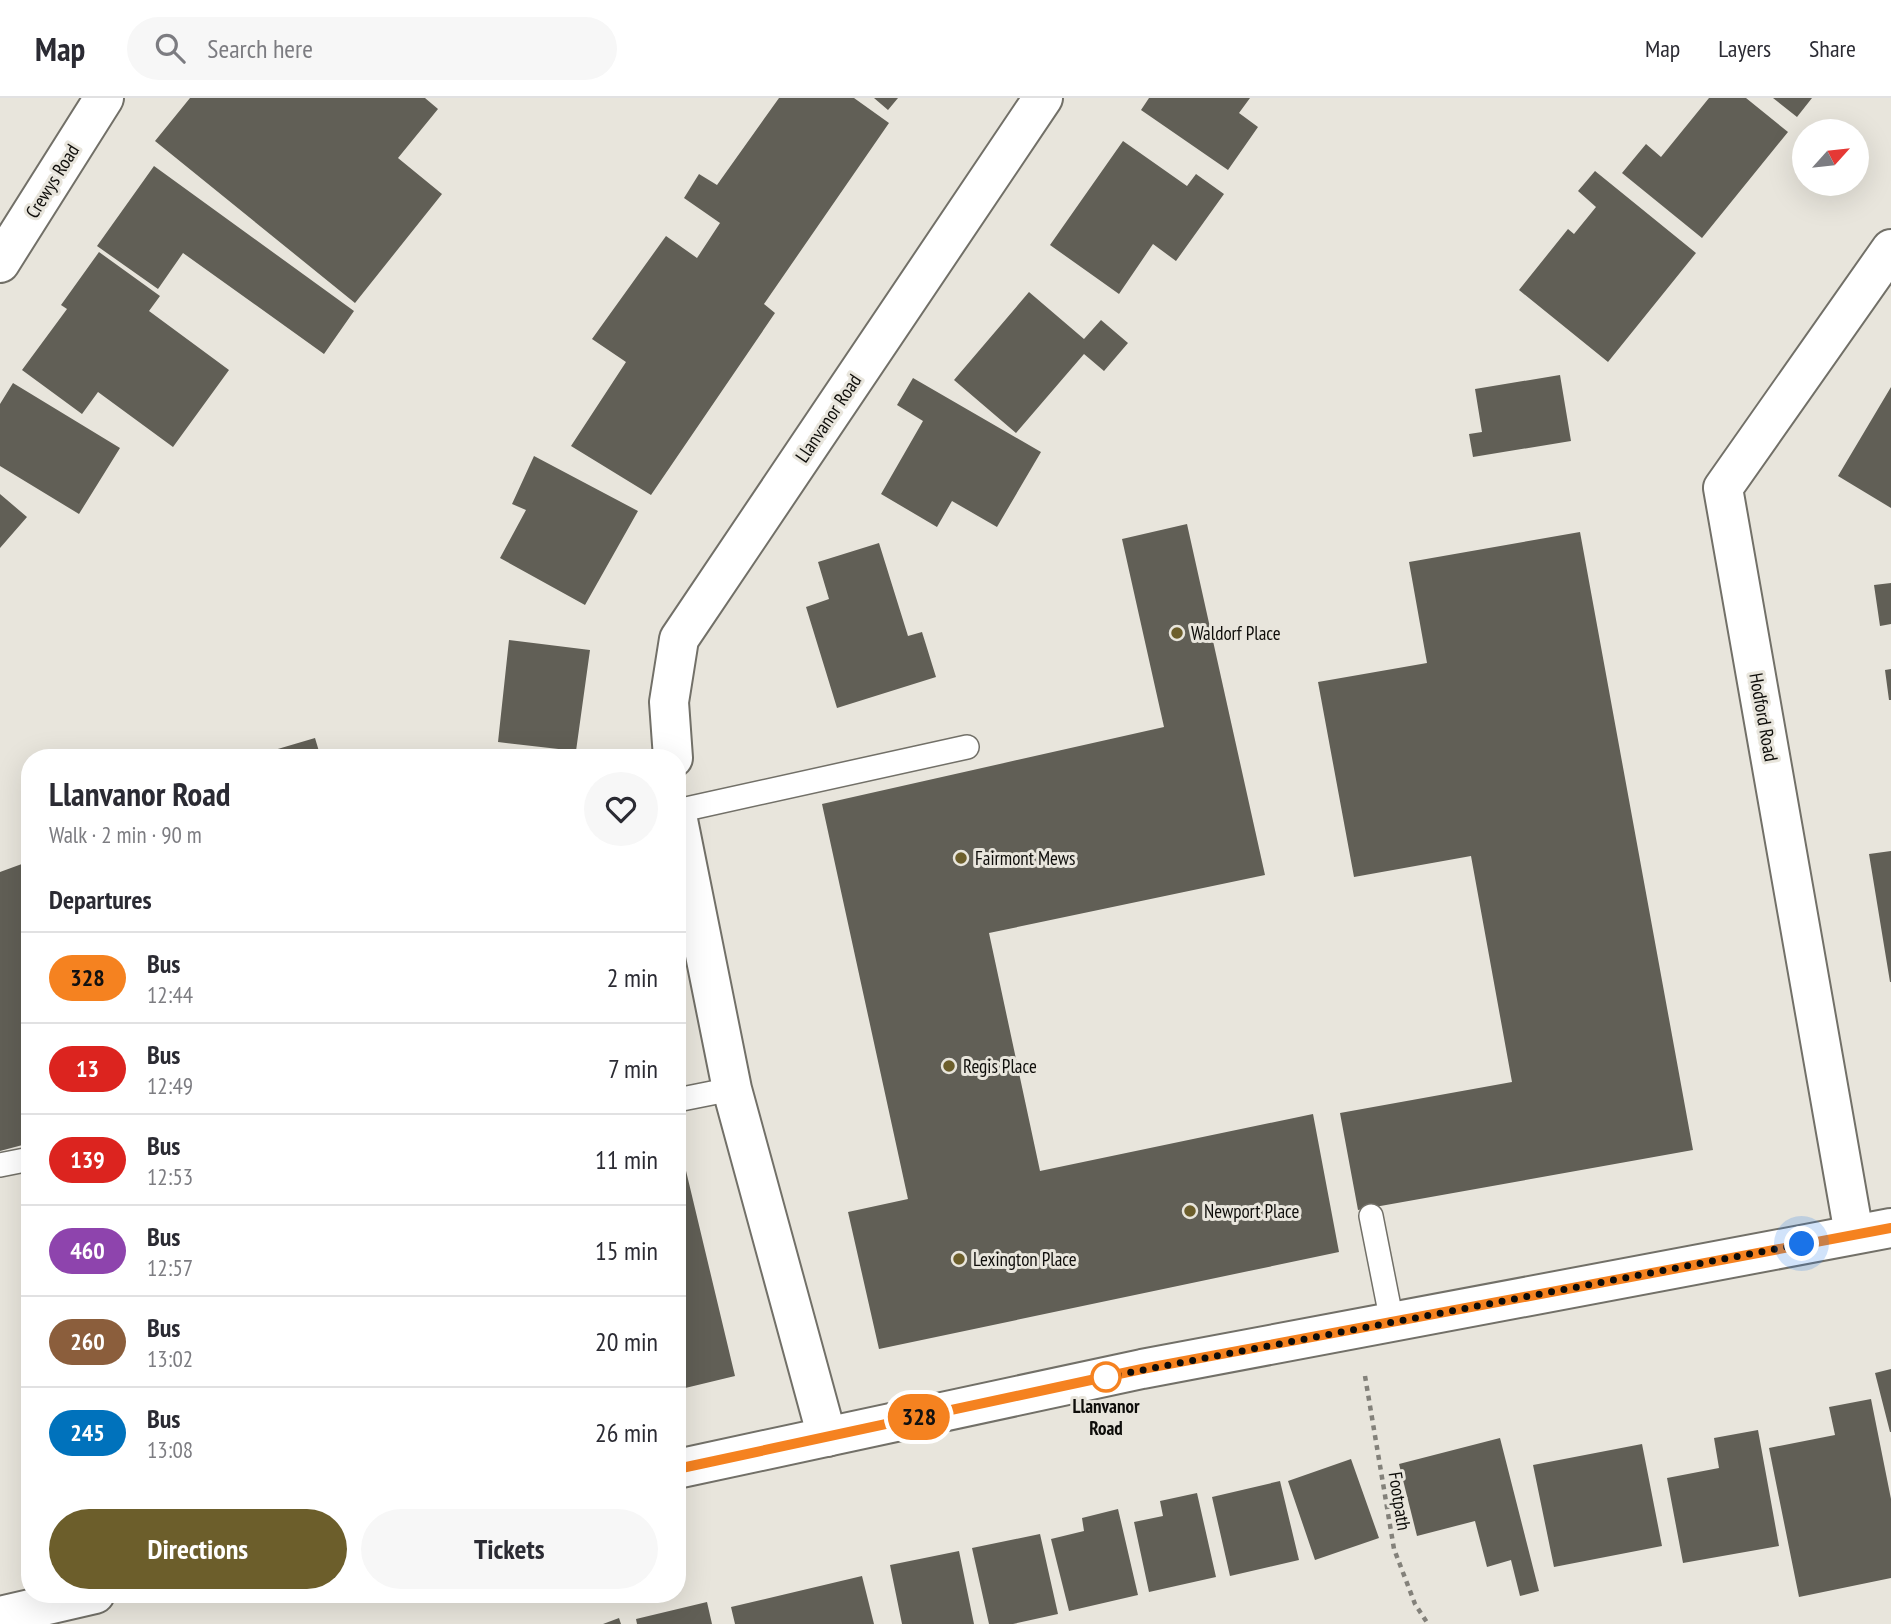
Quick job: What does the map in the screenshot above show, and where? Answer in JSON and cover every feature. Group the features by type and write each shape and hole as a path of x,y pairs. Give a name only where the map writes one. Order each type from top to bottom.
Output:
{"street":[{"name":"Crewys Road","path":"0,263 104,98"},
{"name":"Llanvanor Road","path":"672,749 669,702 679,639 1043,98"},
{"name":"Hodford Road","path":"1873,1231 1723,488 1891,249"},
{"path":"686,858 732,1089 827,1437"},
{"path":"686,1467 1142,1369 1873,1231"},
{"path":"0,1616 57,1603"}],"lane":[{"path":"686,811 967,747"},
{"path":"686,1098 732,1089"},
{"path":"0,1165 21,1161"},
{"path":"1371,1216 1392,1322"}],"path":[{"name":"Footpath","path":"1365,1375 1394,1549 1415,1604 1428,1624"}],"building":[{"path":"190,98 425,98 438,109 398,158 442,194 355,303 155,141"},
{"path":"779,98 854,98 889,123 764,304 775,313 651,495 571,446 626,362 592,339 666,236 697,258 720,223 684,198 699,174 717,185"},
{"path":"874,98 898,98 888,110"},
{"path":"1149,98 1250,98 1239,113 1258,127 1228,170 1141,110"},
{"path":"1709,98 1746,98 1788,132 1702,238 1622,173 1646,144 1661,157"},
{"path":"1773,98 1812,98 1797,117"},
{"path":"1123,141 1187,186 1196,174 1224,194 1176,261 1153,244 1119,294 1050,245"},
{"path":"154,166 354,311 324,354 183,253 158,289 97,246"},
{"path":"1595,171 1696,253 1608,362 1519,290 1568,229 1574,234 1596,207 1578,191"},
{"path":"99,252 160,296 149,311 229,370 173,447 98,392 82,414 22,370 67,309 61,305"},
{"path":"1029,292 1084,339 1101,320 1128,343 1104,371 1084,354 1016,433 954,380"},
{"path":"1560,375 1571,441 1473,457 1469,434 1482,432 1475,389"},
{"path":"913,378 1041,452 997,527 952,501 937,527 881,494 923,421 897,405"},
{"path":"13,383 120,448 79,514 0,466 0,404"},
{"path":"1891,387 1891,508 1838,476"},
{"path":"534,456 638,511 585,605 500,558 526,510 512,504"},
{"path":"0,494 27,517 0,548"},
{"path":"1187,524 1265,875 989,933 1040,1171 1313,1114 1339,1252 879,1349 848,1212 908,1199 822,804 1164,727 1122,539"},
{"path":"1580,532 1693,1150 1358,1210 1340,1113 1512,1082 1471,856 1354,877 1318,682 1427,663 1409,562"},
{"path":"879,543 908,636 922,632 936,677 837,708 806,607 829,599 818,562"},
{"path":"1891,583 1891,624 1880,626 1874,585"},
{"path":"509,640 590,650 576,749 498,742"},
{"path":"1891,669 1891,700 1889,700 1885,670"},
{"path":"315,738 318,749 278,749"},
{"path":"1891,851 1891,982 1890,982 1869,854"},
{"path":"21,864 21,1145 0,1151 0,872"},
{"path":"686,1171 735,1376 686,1388"},
{"path":"1891,1369 1891,1432 1890,1432 1875,1373"},
{"path":"1871,1399 1891,1499 1891,1578 1799,1597 1769,1448 1835,1435 1829,1407"},
{"path":"1758,1430 1779,1546 1683,1563 1667,1478 1719,1468 1714,1438"},
{"path":"1500,1438 1539,1591 1520,1596 1511,1560 1487,1567 1475,1521 1417,1536 1399,1464"},
{"path":"1642,1444 1662,1546 1554,1567 1533,1465"},
{"path":"1351,1459 1379,1538 1315,1560 1288,1481"},
{"path":"1280,1481 1299,1560 1230,1576 1212,1497"},
{"path":"1197,1493 1216,1577 1149,1592 1134,1522 1163,1516 1160,1501"},
{"path":"1118,1509 1138,1595 1069,1611 1051,1539 1084,1531 1082,1518"},
{"path":"1040,1534 1058,1614 1013,1624 989,1624 972,1548"},
{"path":"959,1551 974,1624 902,1624 890,1565"},
{"path":"862,1576 874,1624 735,1624 731,1607"},
{"path":"707,1602 712,1624 637,1624 636,1619"},
{"path":"619,1618 621,1624 603,1624"}],"bus line":[{"name":"328","path":"686,1467 1142,1369 1891,1228"}],"place":[{"name":"Waldorf Place","path":"1177,633"},
{"name":"Fairmont Mews","path":"961,858"},
{"name":"Regis Place","path":"949,1066"},
{"name":"Newport Place","path":"1190,1211"},
{"name":"Lexington Place","path":"959,1259"},
{"name":"Llanvanor Road","path":"1106,1377"}],"route":[{"path":"1106,1377 1802,1244"}]}
